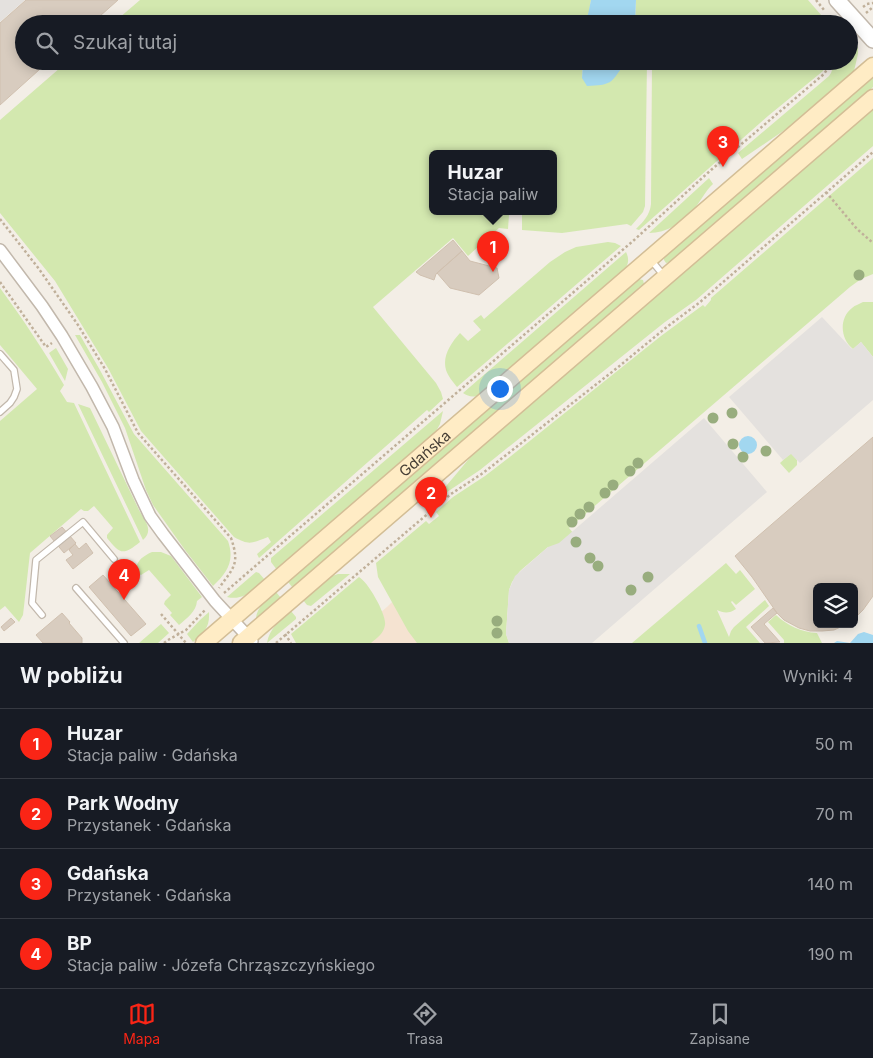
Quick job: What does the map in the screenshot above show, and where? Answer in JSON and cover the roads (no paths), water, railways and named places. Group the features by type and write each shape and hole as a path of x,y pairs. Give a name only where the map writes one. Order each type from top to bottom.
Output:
{"main road":[{"name":"Gdańska","path":"204,643 873,66"},
{"name":"Gdańska","path":"247,641 873,98"}],"street":[{"path":"838,0 851,15"},
{"path":"858,23 873,40"},
{"path":"0,250 47,313 92,387 113,427 133,480 150,516 247,641"}],"lane":[{"path":"650,259 666,277"},
{"path":"0,354 14,370 17,388 10,403 0,412"},
{"path":"42,615 32,603 36,560 82,522 114,559"},
{"path":"76,588 124,643"}],"water":[{"path":"591,0 636,0 635,15 588,15"},
{"path":"582,70 620,70 606,84 587,86 582,78"},
{"path":"748,436 754,439 757,445 754,451 748,454 742,451 739,445 742,439"},
{"path":"864,632 873,635 873,643 850,643 858,634"},
{"path":"837,641 850,643 834,643"}],"waterway":[{"path":"699,626 705,643"}],"place":[{"name":"Gdańska","path":"723,167"},
{"name":"Huzar","path":"493,272"},
{"name":"Park Wodny","path":"431,518"},
{"name":"BP","path":"124,600"}]}
